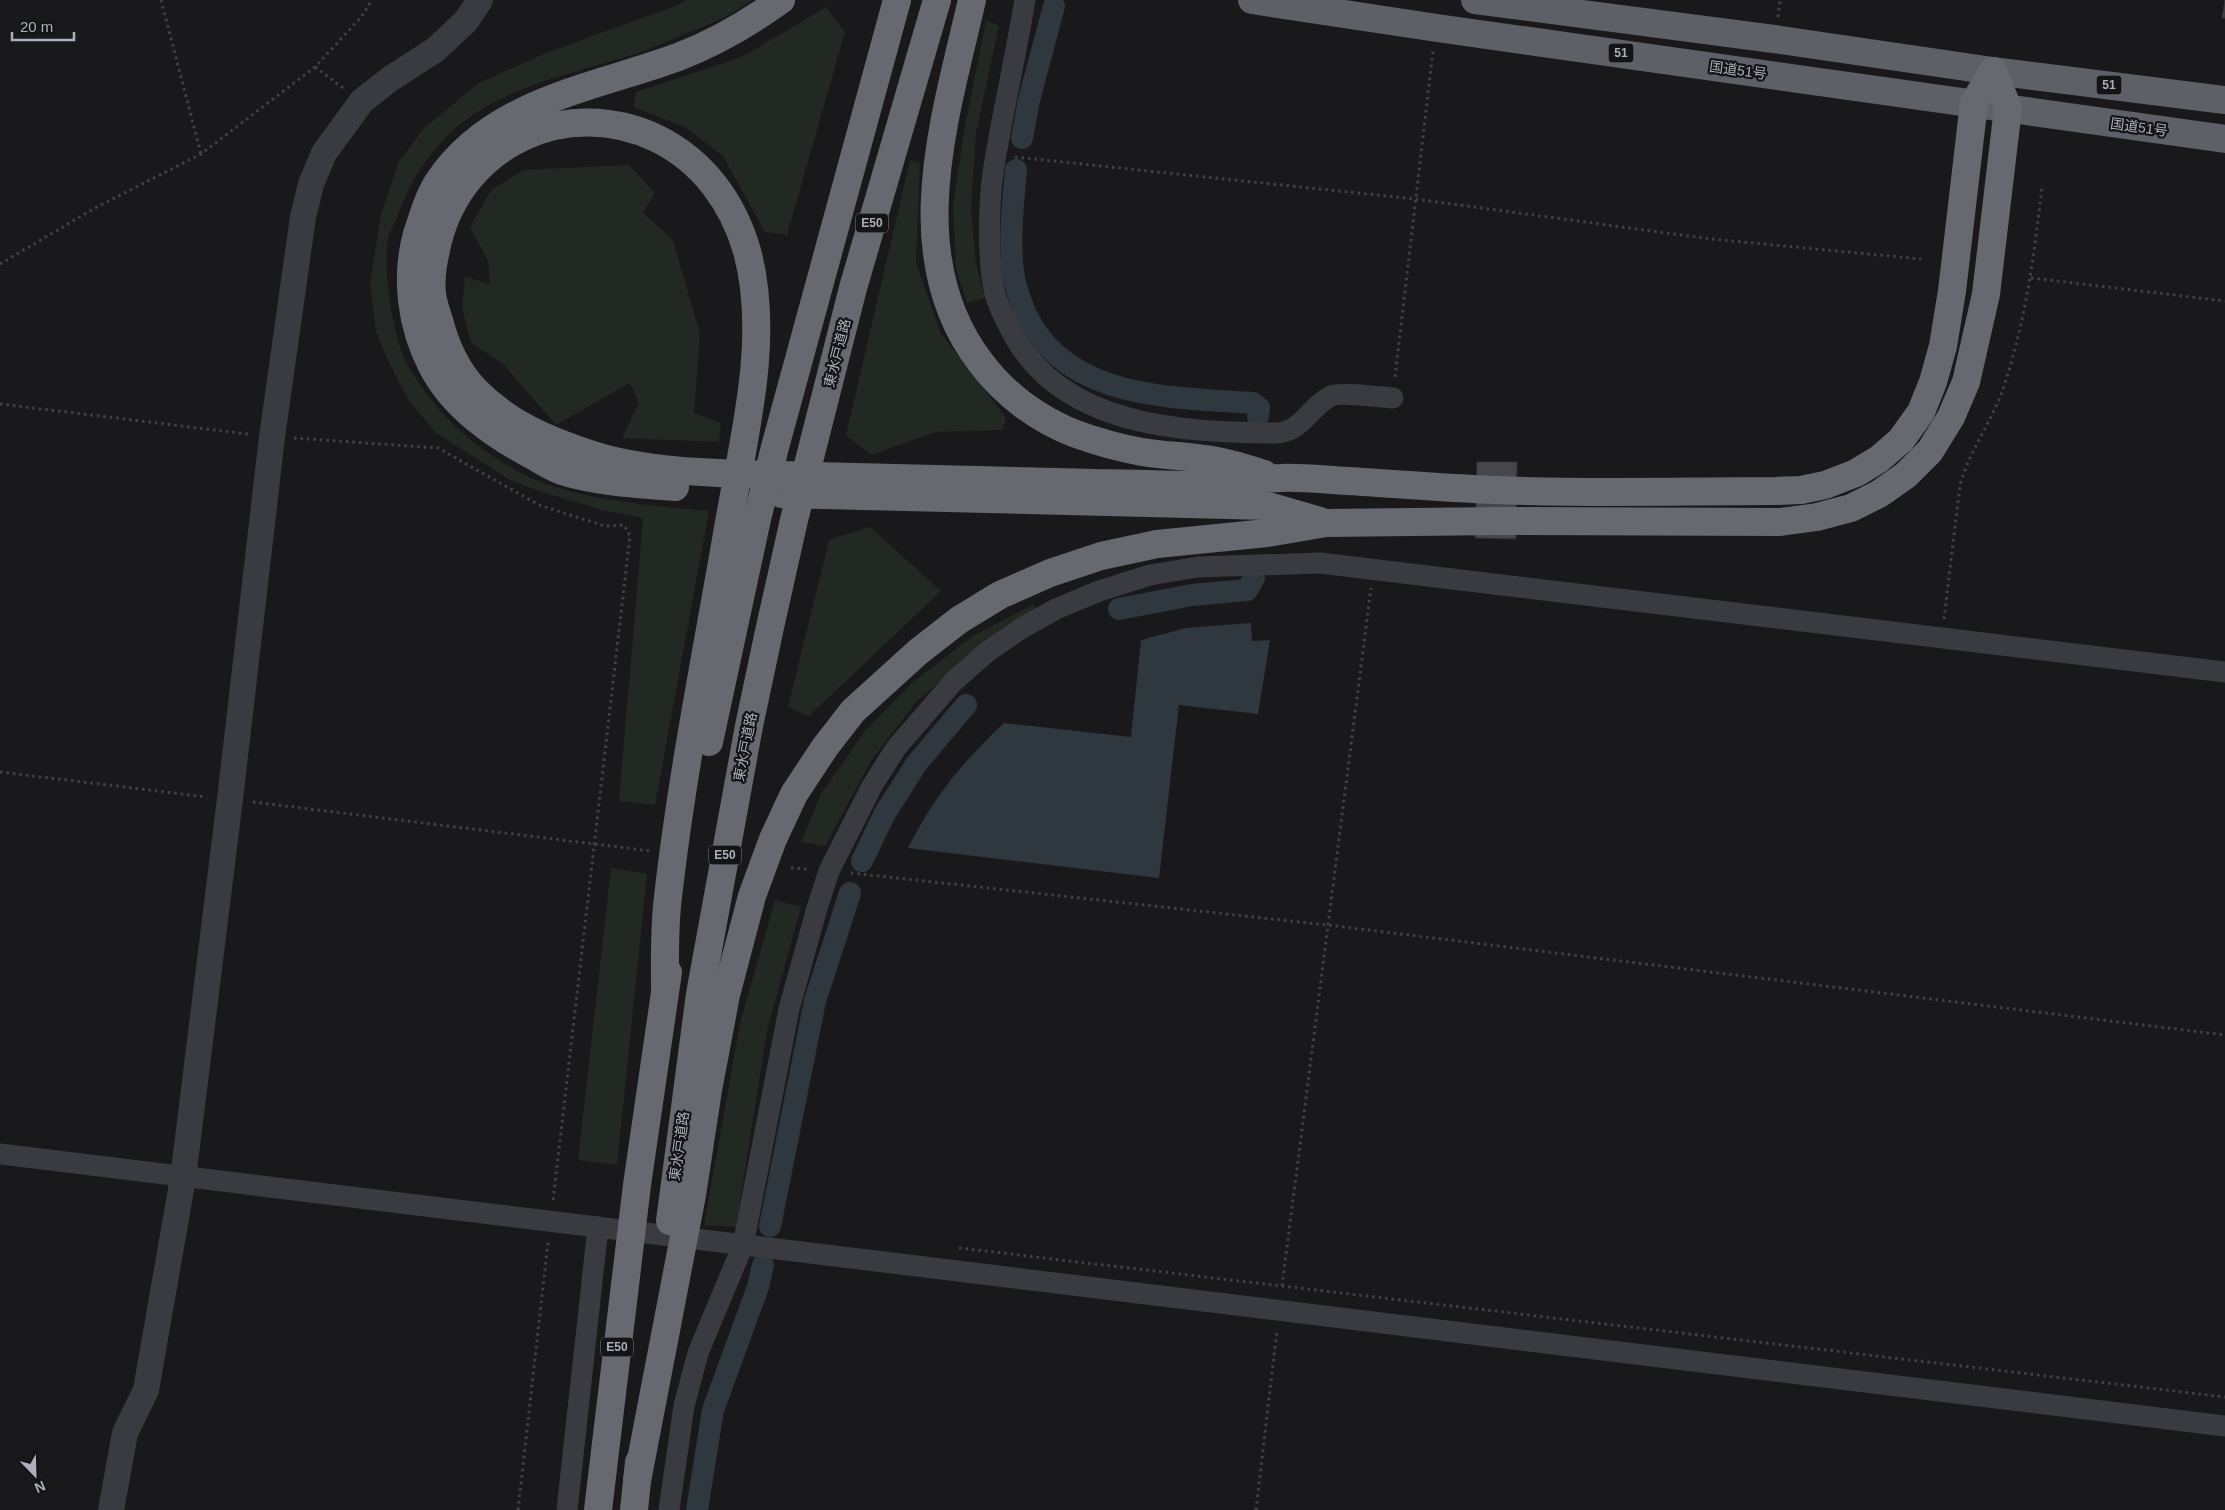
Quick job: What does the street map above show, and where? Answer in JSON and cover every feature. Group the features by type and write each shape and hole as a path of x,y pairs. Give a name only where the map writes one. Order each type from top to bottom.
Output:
{"highway":[{"path":"781,0 724,36 679,57 532,106 473,141 454,160 437,183 426,207 412,252 411,298 421,346 439,380 458,402 486,427 560,471 619,482 710,491 1268,506 1326,523"},
{"name":"E50","path":"598,1510 637,1185 665,990 712,726 757,519 775,447 897,0"},
{"name":"東水戸道路","path":"683,1194 700,994 749,726 794,520 853,288 937,0"},
{"path":"972,0 942,132 936,168 934,229 940,280 957,326 969,348 998,384 1029,409 1057,426 1097,441 1133,450 1217,461 1278,477"},
{"name":"国道51号","path":"1252,0 1437,28 2225,139"},
{"name":"51","path":"1475,0 1774,39 1993,71 2225,100"},
{"path":"665,990 667,902 694,724 729,520 742,446 754,364 756,316 754,284 747,252 738,225 726,200 710,178 690,159 669,144 648,134 622,126 591,122 559,124 533,132 505,145 487,158 467,180 444,220 433,261 432,293 444,342 471,386 509,418 550,441 603,459 656,468 716,472 1218,485 1278,477 1499,490 1801,490 1825,485 1856,472 1879,459 1901,440 1921,412 1933,382 1943,346 1952,291 1974,103 1993,71"},
{"path":"634,1510 683,1194 708,1090 726,995 752,896 773,839 794,794 825,747 853,711 918,652 958,620 1000,595 1050,573 1101,556 1157,544 1267,533 1326,523 1500,521 1780,522 1817,517 1851,508 1879,494 1906,475 1930,451 1951,417 1966,382 1986,294 2008,108 1993,71"}],"street":[{"path":"111,1510 125,1434 146,1390 183,1178 272,437 303,217 311,184 324,153 362,101 390,79 435,50 466,21 480,0"},
{"path":"1025,0 991,189 991,262 995,294 1004,316 1020,347 1040,372 1065,392 1100,409 1143,423 1195,429 1278,433 1300,425 1323,401 1333,395 1393,398"},
{"path":"669,1510 684,1406 698,1353 743,1244 788,1009 829,871 872,786 896,748 919,718 954,681 987,652 1022,628 1056,609 1099,591 1150,574 1198,567 1320,563 2225,672"},
{"path":"0,1154 183,1178 743,1244 2225,1426"},
{"path":"567,1510 598,1227"}],"path":[{"path":"161,0 202,154"},
{"path":"0,264 95,208 202,154 315,67 362,16 372,0"},
{"path":"1393,398 1414,199 1437,28"},
{"path":"315,67 362,101"},
{"path":"996,154 1414,199 1711,239 1921,259"},
{"path":"1942,637 1960,485 1966,464 1985,431 2001,393 2014,354 2031,278 2042,187"},
{"path":"2031,278 2225,301"},
{"path":"0,404 272,437 438,448 539,505 606,526 624,525 630,536 593,844 518,1510"},
{"path":"1256,1510 1327,925 1374,568"},
{"path":"0,772 652,851"},
{"path":"829,871 1327,925 2225,1036"},
{"path":"957,1248 2225,1397"}],"shaded area":[{"path":"686,0 752,0 720,19 645,50 523,89 482,109 463,122 441,142 415,177 388,239 387,252 390,300 400,348 405,360 427,394 461,432 502,462 537,481 610,500 709,511 655,805 619,801 643,518 602,510 510,480 436,433 409,401 389,363 376,332 370,283 381,215 398,163 424,128 479,83 546,53 680,4"},
{"path":"826,7 845,32 787,235 765,232 723,156 685,127 633,107 636,92 742,57"},
{"path":"986,20 999,26 976,133 971,208 976,264 985,298 967,303 956,269 953,205 965,126"},
{"path":"910,160 920,163 916,262 940,332 1006,418 1002,430 936,432 871,455 846,435"},
{"path":"629,165 655,193 643,213 673,240 700,334 694,413 721,423 719,442 622,438 639,403 630,383 556,425 503,364 471,343 462,308 465,277 490,284 488,261 470,227 491,190 523,170"},
{"path":"870,527 941,591 809,716 788,707 829,540"},
{"path":"1034,604 1036,609 980,647 916,702 871,761 825,846 801,842 820,796 864,732 913,682 973,636"},
{"path":"1251,623 1252,641 1270,640 1258,714 1179,705 1159,878 908,848 928,812 950,781 1004,723 1131,737 1141,640 1186,628"},
{"path":"611,868 647,874 617,1165 578,1160"},
{"path":"775,900 801,907 767,1031 736,1227 704,1225 740,1023"}],"building":[{"path":"2225,0 2225,18 2222,18"},
{"path":"1477,462 1517,462 1516,539 1475,538"}],"waterway":[{"path":"1022,138 1029,100 1054,6"},
{"path":"1016,170 1011,234 1013,272 1025,312 1043,341 1066,363 1093,378 1123,388 1156,395 1253,403 1259,408 1258,416"},
{"path":"1119,609 1192,595 1247,590 1254,578"},
{"path":"862,861 885,813 917,763 966,705"},
{"path":"770,1226 815,1001 850,893"},
{"path":"697,1510 713,1410 758,1287 763,1265"}]}
